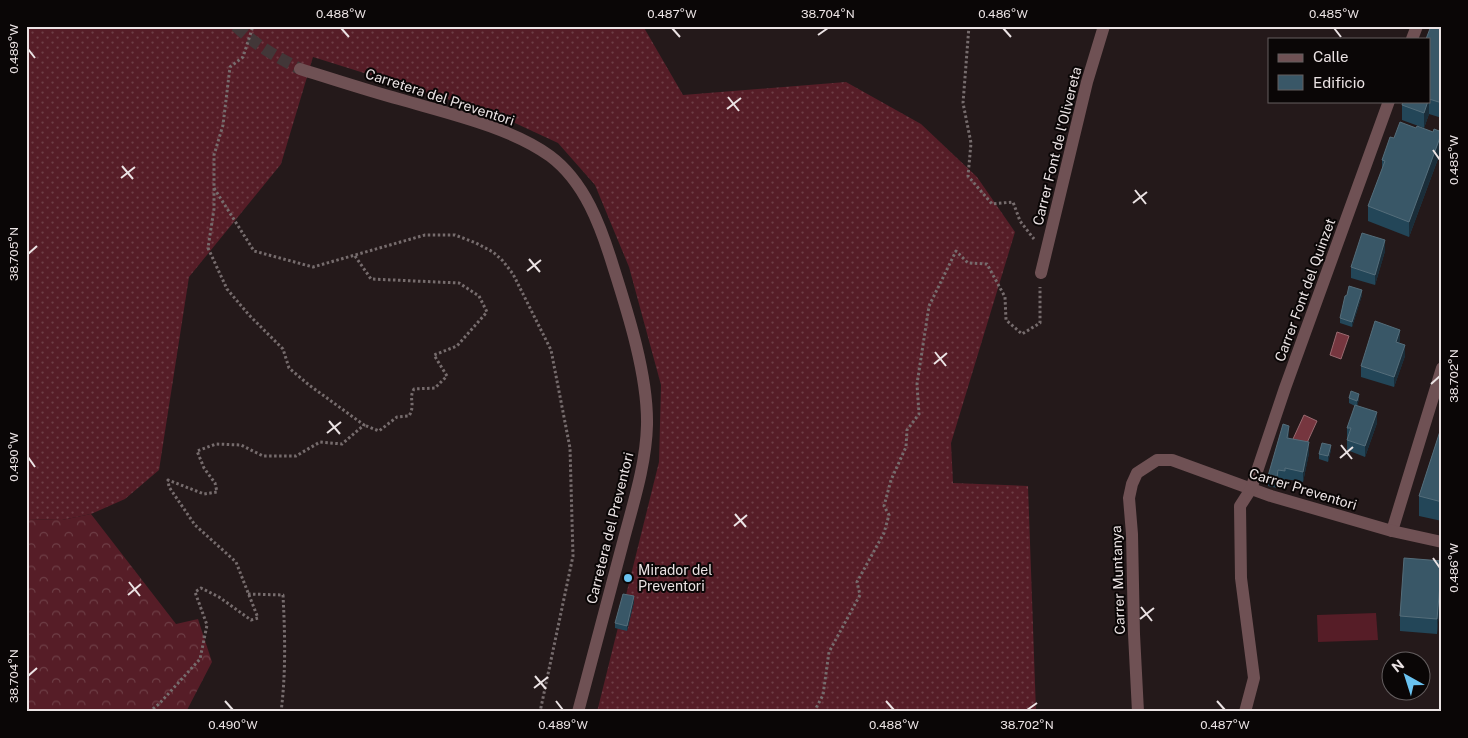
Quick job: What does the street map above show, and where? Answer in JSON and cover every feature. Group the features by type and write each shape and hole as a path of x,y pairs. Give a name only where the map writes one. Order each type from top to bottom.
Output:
{"street":[{"name":"Carrer Font de l'Olivereta","path":"1040,274 1104,26"},
{"path":"1412,38 1417,26"},
{"name":"Carretera del Preventori","path":"300,69 502,131 526,142 561,165 582,192 598,223 624,300 640,365 647,425 641,471 578,712"},
{"name":"Carrer Font del Quinzet","path":"1245,712 1254,678 1241,578 1240,506 1251,489 1285,388 1389,102"},
{"path":"1392,531 1442,368"},
{"name":"Carrer Preventori","path":"1157,460 1172,460 1251,489 1392,531 1442,542"},
{"name":"Carrer Muntanya","path":"1138,712 1129,498 1137,473 1157,460"}],"path":[{"path":"253,26 243,57 230,66 222,125 214,155 214,209 208,248 227,289 249,315 283,349 289,368 364,424 379,431 397,417 409,416 413,409 411,394 414,389 435,388 447,376 434,355 457,346 487,312 479,296 459,283 371,279 355,256"},
{"path":"969,26 963,103 971,143 968,176 992,204 1013,202 1020,221 1045,255"},
{"path":"214,187 254,251 313,266 355,256 425,235 455,235 476,242 492,252 503,261 513,274 551,350 570,448 573,556 540,712"},
{"path":"814,712 823,695 829,652 860,596 858,582 884,532 889,515 884,506 892,480 906,447 908,430 919,414 917,384 928,306 949,262 956,251 968,263 987,264 1006,297 1006,320 1022,334 1040,323 1040,274"},
{"path":"149,712 159,704 200,659 207,625 195,592 201,588 219,597 250,620 258,618 236,562 195,525 170,487 168,480 204,494 217,492 197,451 216,444 241,446 264,456 296,456 320,442 342,444 364,424"},
{"path":"248,594 283,595 284,692 281,712"}],"green space":[{"path":"26,26 643,26 683,95 846,82 921,124 977,177 1015,232 951,443 953,483 1028,486 1036,712 597,712 659,462 661,385 629,267 595,185 558,143 498,115 313,57 281,164 189,277 159,470 125,499 91,514 62,520 26,519"},
{"path":"91,514 176,624 198,619 212,662 186,712 26,712 26,519 62,520"},
{"path":"1376,613 1378,640 1318,642 1317,615"}],"shaded area":[{"path":"1337,332 1349,336 1341,359 1330,355"},
{"path":"1304,415 1317,421 1306,445 1293,439"}],"building":[{"path":"1431,26 1442,26 1442,103 1430,99 1430,38 1426,38"},
{"path":"1403,102 1428,102 1424,113 1402,105"},
{"path":"1400,122 1416,128 1417,126 1433,132 1434,129 1442,132 1409,222 1368,206 1385,161 1382,160 1390,137 1394,138"},
{"path":"1362,233 1385,240 1375,275 1351,267"},
{"path":"1349,286 1362,290 1352,322 1340,318"},
{"path":"1375,321 1400,330 1396,342 1405,345 1394,377 1361,366"},
{"path":"1351,391 1359,394 1357,401 1349,398"},
{"path":"1355,405 1377,412 1365,446 1347,440 1351,428 1347,428"},
{"path":"1283,424 1289,426 1287,438 1309,442 1303,472 1285,468 1285,471 1278,470 1277,478 1268,476"},
{"path":"1442,425 1442,502 1419,496"},
{"path":"1322,443 1331,445 1328,456 1319,454"},
{"path":"1404,558 1442,561 1437,619 1400,616"},
{"path":"623,594 634,596 627,626 615,623"}],"tunnel":[{"path":"236,26 259,45 300,69"}],"place":[{"name":"Mirador del Preventori","path":"628,578"}]}
